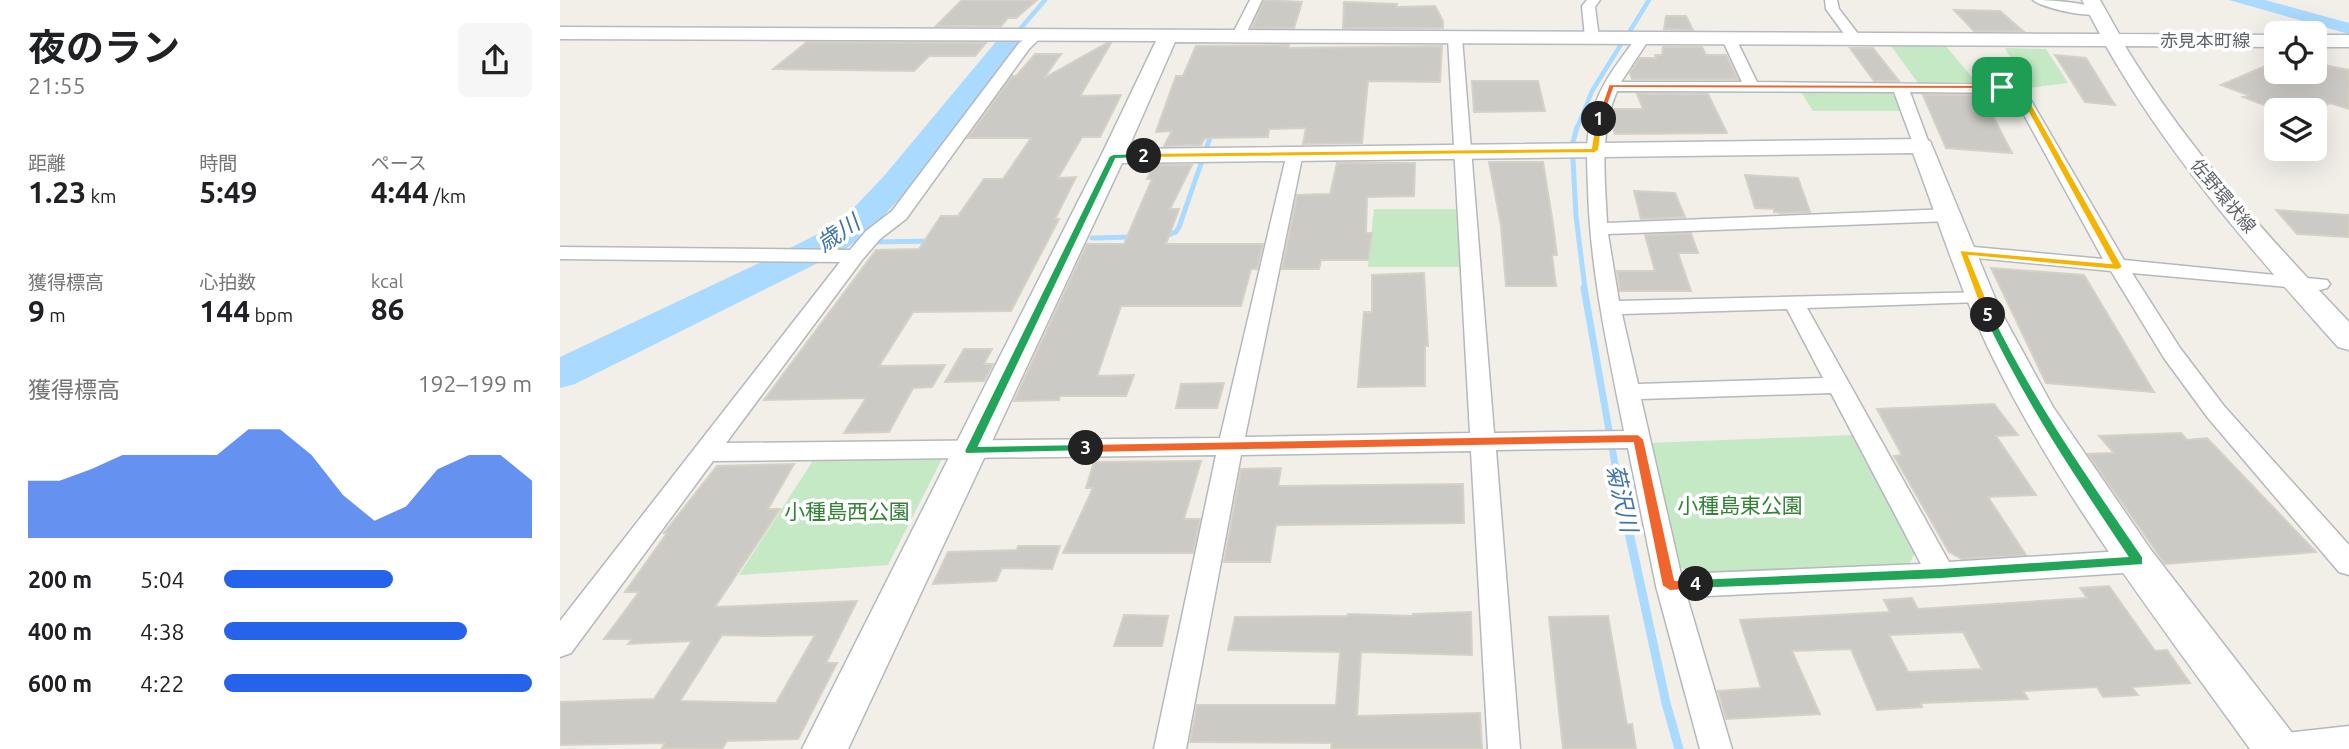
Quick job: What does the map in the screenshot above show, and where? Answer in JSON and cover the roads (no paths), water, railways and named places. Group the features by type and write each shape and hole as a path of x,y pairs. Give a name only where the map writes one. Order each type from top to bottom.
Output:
{"street":[{"path":"1238,37 1256,0"},
{"path":"1592,38 1588,6 1594,0"},
{"path":"1831,0 1833,9 1855,39"},
{"path":"2039,0 2064,8 2098,4"},
{"name":"赤見本町線","path":"2098,4 2123,41 2264,41"},
{"path":"560,33 2123,41"},
{"path":"560,644 855,256 873,235 899,215 1024,46 1021,35"},
{"path":"825,749 1113,156 1167,38"},
{"path":"1455,38 1504,749"},
{"path":"1643,38 1611,86 1601,108 1595,150 1598,229 1610,308 1628,392 1632,439 1716,749"},
{"path":"1729,39 1751,86"},
{"name":"佐野環状線","path":"2123,41 2143,93 2215,190 2308,283 2349,314"},
{"path":"2327,41 2349,41"},
{"path":"1611,86 2018,88 2118,267 2172,353 2216,412 2349,564"},
{"path":"1898,87 1904,94 1979,296 2010,361 2049,429 2138,561 2277,749 2349,741"},
{"path":"1113,156 1922,146"},
{"path":"1170,749 1231,445 1295,153"},
{"path":"1598,229 1950,215"},
{"path":"1963,252 2308,283"},
{"path":"560,253 855,256"},
{"name":"佐野環状線","path":"2308,283 2349,340"},
{"path":"1610,308 1979,296"},
{"path":"1794,303 1941,574"},
{"path":"1628,392 1839,385"},
{"path":"708,452 970,451 1632,439"},
{"path":"1670,586 1941,574 2138,561"}],"water":[{"path":"2229,0 2265,0 2349,23 2349,34 2327,28 2327,21 2303,21"}],"waterway":[{"name":"歳川","path":"1008,43 1045,0"},
{"name":"菊沢川","path":"1630,31 1649,0"},
{"name":"歳川","path":"560,374 831,242 855,226 896,183 1008,43"},
{"name":"菊沢川","path":"1577,128 1592,91 1620,46"},
{"name":"菊沢川","path":"1573,142 1577,127"},
{"path":"1163,237 1176,232 1179,227 1212,132"},
{"name":"菊沢川","path":"1573,160 1576,216 1585,289"},
{"path":"1092,238 1133,237"},
{"path":"874,242 933,241"},
{"name":"菊沢川","path":"1584,288 1620,493"},
{"name":"菊沢川","path":"1620,491 1666,703 1679,749"}],"park label":[{"name":"小種島東公園","path":"1740,506"},
{"name":"小種島西公園","path":"847,512"}]}
